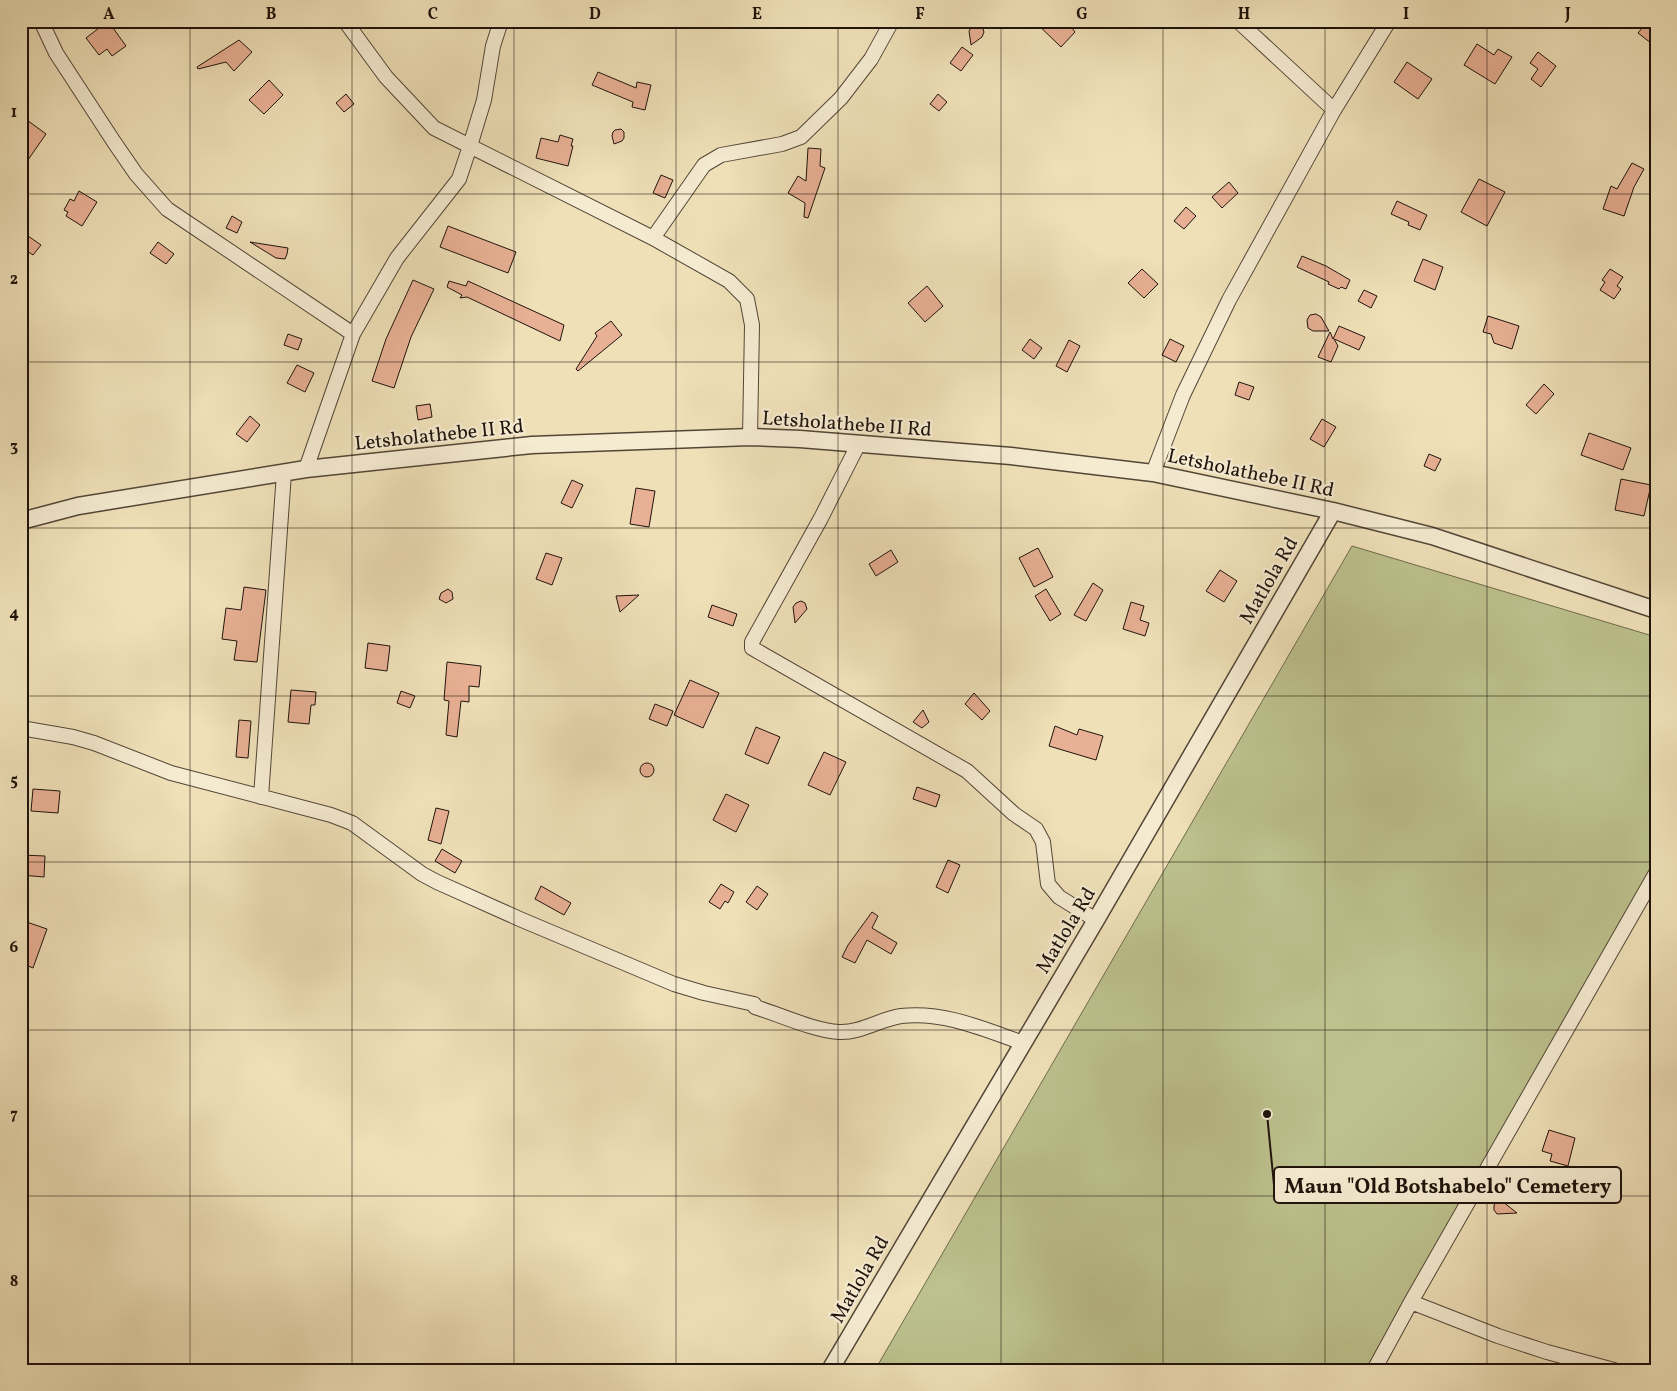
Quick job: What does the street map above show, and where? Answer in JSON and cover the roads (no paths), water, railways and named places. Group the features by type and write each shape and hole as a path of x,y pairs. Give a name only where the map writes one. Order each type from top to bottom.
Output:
{"street":[{"path":"41,21 56,53 114,142 136,174 167,208 353,334"},
{"path":"345,21 386,77 434,128 653,238 729,281 747,299 752,325 750,437"},
{"path":"306,469 353,334 398,258 459,179 484,100 493,46 501,21"},
{"path":"653,238 704,165 721,155 782,144 800,137 841,98 871,58 892,21"},
{"path":"1238,21 1334,110"},
{"path":"1154,473 1183,395 1229,300 1334,110 1389,21"},
{"name":"Letsholathebe II Rd","path":"21,521 78,506 306,469 532,445 750,437 859,443 1011,456 1154,473 1333,510 1432,536 1656,610"},
{"path":"859,443 822,518 752,642 752,648 967,771 1014,814 1036,829 1043,842 1048,884 1059,897 1096,920"},
{"path":"261,797 284,473"},
{"name":"Matlola Rd","path":"830,1370 1096,920 1333,510"},
{"path":"21,728 73,737 94,743 171,773 297,805 352,823 422,874 437,882 674,984 704,994 754,1004 755,1007 838,1032 851,1031 900,1016 917,1016 966,1022 1023,1043"},
{"path":"1374,1370 1656,873"},
{"path":"1411,1302 1498,1336 1547,1352 1614,1370"}],"place":[{"name":"Maun \"Old Botshabelo\" Cemetery","path":"1267,1114"}]}
